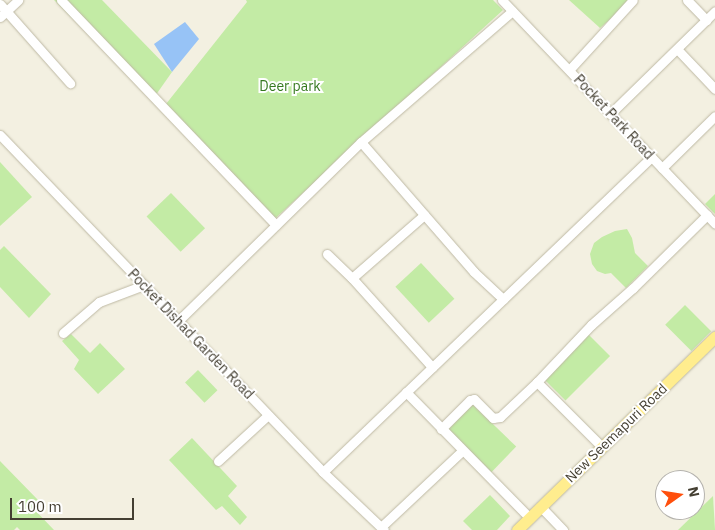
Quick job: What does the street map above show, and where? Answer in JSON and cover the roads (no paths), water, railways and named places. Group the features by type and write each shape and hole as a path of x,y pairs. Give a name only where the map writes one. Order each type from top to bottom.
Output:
{"main road":[{"name":"New Seemapuri Road","path":"524,530 542,508 602,447 715,337"},
{"name":"New Seemapuri Road","path":"517,530 715,344"}],"street":[{"path":"0,17 4,7 18,0"},
{"path":"61,0 276,225"},
{"name":"Pocket Park Road","path":"502,0 570,69 610,114 715,224"},
{"path":"570,69 633,0"},
{"path":"687,0 706,20"},
{"path":"4,7 70,84"},
{"path":"178,321 361,142 512,11"},
{"path":"610,114 715,12"},
{"path":"677,49 715,89"},
{"path":"662,168 715,116"},
{"name":"Pocket Dishad Garden Road","path":"0,135 323,472 383,529"},
{"path":"361,142 474,272 502,299"},
{"path":"323,472 651,157"},
{"path":"352,278 424,214"},
{"path":"441,429 470,400 474,399 492,418 500,418 591,325 633,288 707,215"},
{"path":"327,254 352,278 432,367"},
{"path":"63,334 99,302 144,285"},
{"path":"537,382 602,447"},
{"path":"406,392 530,518"},
{"path":"218,461 268,415"},
{"path":"383,529 462,451"},
{"path":"542,508 564,530"}],"water":[{"path":"185,22 199,39 172,72 154,44"}],"park label":[{"name":"Deer park","path":"290,86"}]}
